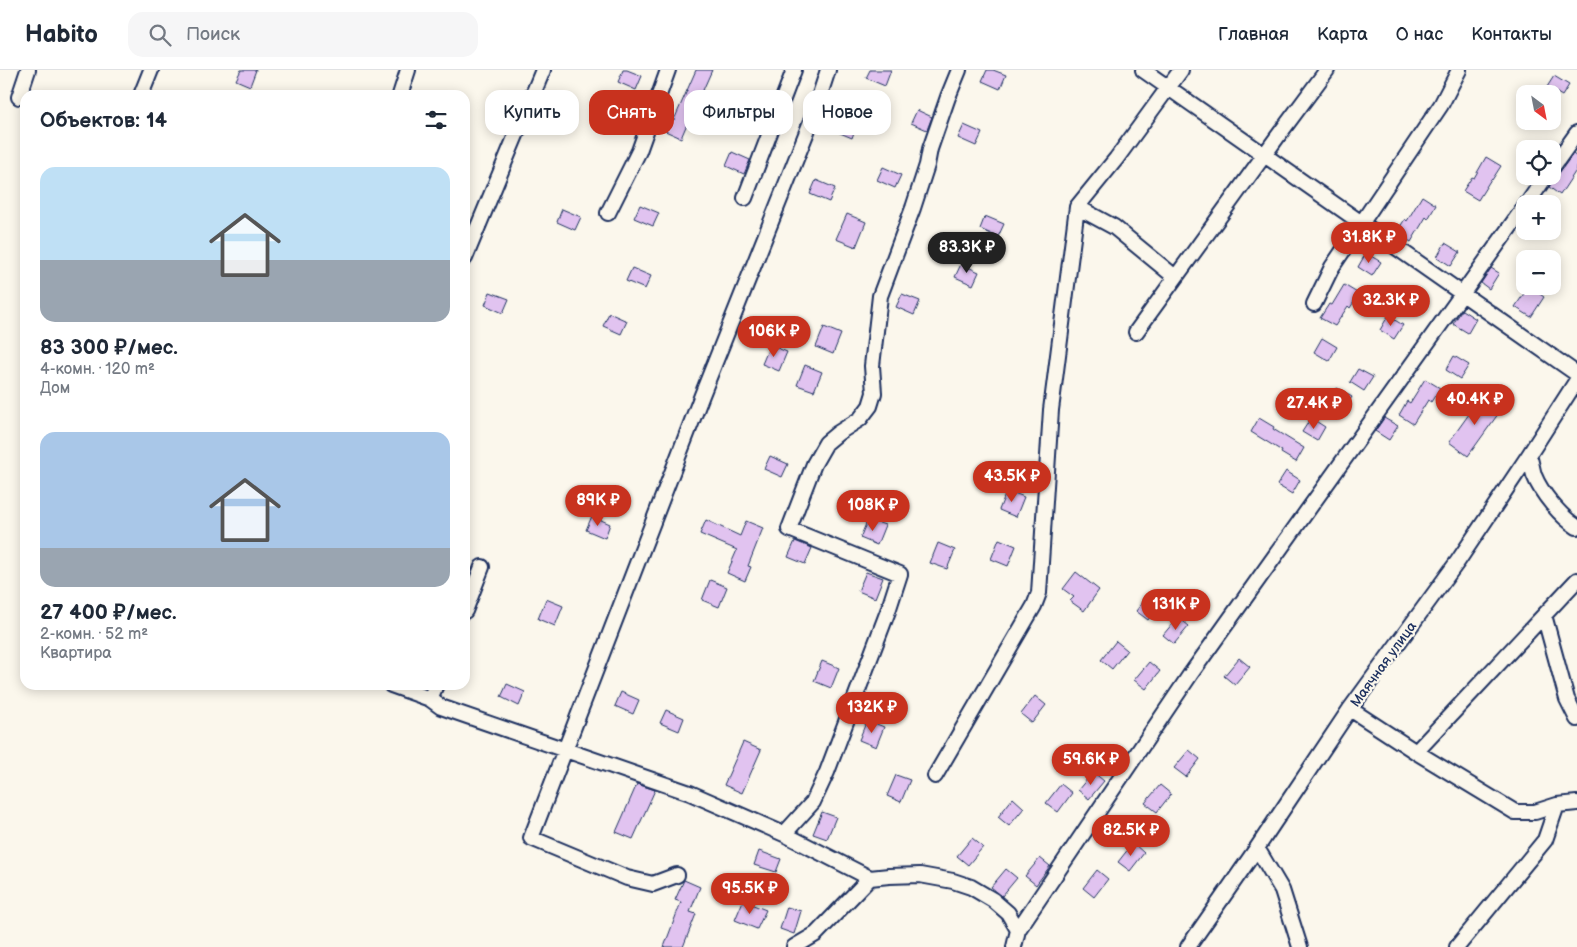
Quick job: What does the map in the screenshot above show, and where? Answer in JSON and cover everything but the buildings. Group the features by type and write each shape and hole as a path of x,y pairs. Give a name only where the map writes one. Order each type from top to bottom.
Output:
{"street":[{"path":"21,90 28,70"},
{"path":"144,90 151,70"},
{"path":"402,90 408,70"},
{"path":"470,246 543,70"},
{"path":"608,213 639,151 668,70"},
{"path":"745,198 794,70"},
{"path":"677,875 653,884 627,878 531,838 564,749 812,118 828,70"},
{"path":"784,834 813,802 827,772 888,611 900,574 789,529 814,464 826,443 860,419 870,406 874,393 872,366 880,296 913,208 927,165 930,149 959,70"},
{"path":"1143,70 1577,374"},
{"path":"935,776 1034,606 1039,593 1051,410 1077,207 1116,159 1181,70"},
{"path":"1136,332 1327,70"},
{"path":"1314,304 1332,267 1441,105 1458,70"},
{"path":"1561,155 1577,133"},
{"path":"1077,207 1114,227 1175,277"},
{"path":"1014,947 1018,930 1190,675 1516,219"},
{"name":"Маячная улица","path":"1188,947 1350,708 1458,561 1577,380"},
{"path":"1529,455 1534,476 1543,490 1557,510 1577,527"},
{"path":"470,598 482,567"},
{"path":"1416,752 1577,580"},
{"path":"1544,615 1567,699 1577,720"},
{"path":"405,690 430,699 442,707 690,793 784,834 870,878 920,875 971,886 993,900 1008,913 1018,930"},
{"path":"430,699 434,690"},
{"path":"1350,708 1416,752 1515,812 1535,812 1558,805 1577,803"},
{"path":"1457,947 1545,840 1558,805"},
{"path":"1256,848 1282,890 1299,947"},
{"path":"794,947 816,934 870,878"}]}
